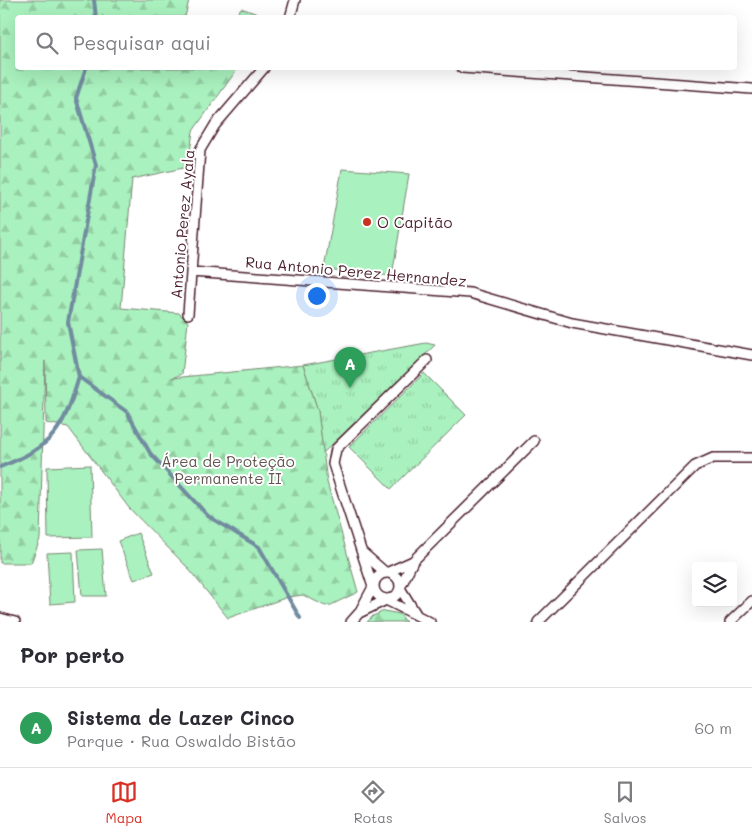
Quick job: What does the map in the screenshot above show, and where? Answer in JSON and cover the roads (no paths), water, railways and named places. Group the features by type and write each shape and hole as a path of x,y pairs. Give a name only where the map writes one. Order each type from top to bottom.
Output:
{"street":[{"path":"291,15 295,0"},
{"name":"Antonio Perez Ayala","path":"188,314 200,150 220,119 262,70"},
{"path":"490,70 752,89"},
{"name":"Rua Antonio Perez Hernandez","path":"191,272 470,293 572,323 752,355"},
{"path":"427,360 336,449 333,456 333,464 355,537 363,554 376,595 430,622"},
{"path":"359,613 396,596 413,562 534,441"},
{"path":"538,622 695,466 713,458 752,458"},
{"path":"363,554 386,573 398,578 400,588 416,614"},
{"path":"350,622 359,613 376,579 413,562"},
{"path":"730,622 752,601"},
{"path":"0,618 15,622"}],"waterway":[{"path":"94,0 96,15"},
{"path":"85,70 76,98 96,165 68,322 79,377 127,412 150,453 208,516 259,547 300,618"},
{"path":"0,467 32,452 44,444 53,434 61,424 67,411 79,377"}],"place":[{"name":"O Capitão","path":"367,222"},
{"name":"Sistema de Lazer Cinco","path":"350,388"}],"park label":[{"name":"Área de Proteção Permanente II","path":"228,470"}]}
